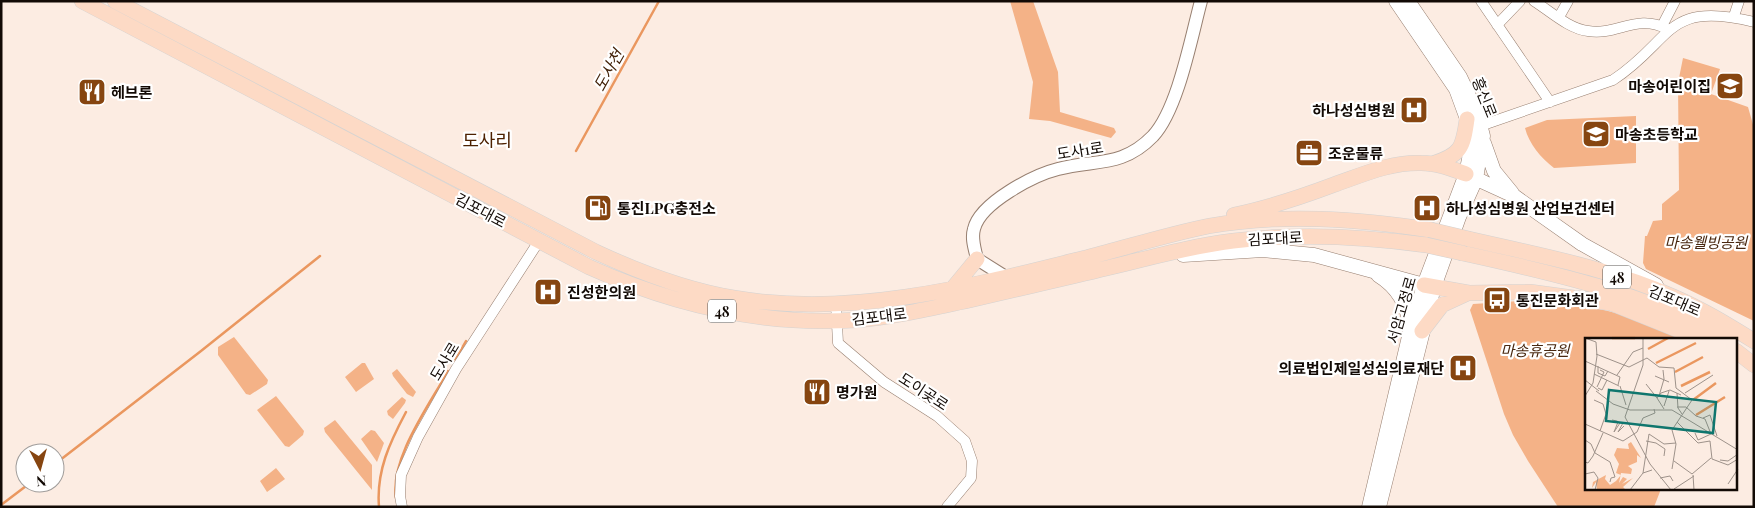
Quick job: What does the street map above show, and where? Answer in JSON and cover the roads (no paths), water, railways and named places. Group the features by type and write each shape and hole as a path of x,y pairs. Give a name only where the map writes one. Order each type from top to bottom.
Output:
{"main road":[{"name":"김포대로","path":"82,1 611,277 694,305 761,318 837,321 904,314 1157,256 1232,241 1301,236 1466,246 1564,260 1674,296 1722,334"},
{"name":"김포대로","path":"115,1 614,260 677,284 718,295 766,302 836,304 892,300 953,288 1209,226 1261,221 1326,219 1386,223 1431,230 1466,246 1575,280 1664,311 1722,334 1754,341"},
{"name":"흥신로","path":"1396,1 1456,89 1477,127 1471,149 1471,177"},
{"name":"흥신로","path":"1408,1 1460,77 1473,102 1477,127 1471,177 1455,215"},
{"path":"1431,164 1448,159 1460,151 1464,139 1477,127 1494,171 1514,196"},
{"path":"1151,241 1198,221 1253,211 1286,202 1386,167 1403,164 1431,164 1449,168 1514,196 1582,244 1637,273 1674,296"},
{"name":"서암고정로","path":"1369,507 1429,286 1455,215"},
{"path":"1157,256 1263,250 1314,255 1429,286 1469,293 1538,292 1611,303 1698,338"},
{"path":"953,288 977,259"},
{"path":"1369,270 1398,292 1417,329 1442,305 1469,293"},
{"name":"서암고정로","path":"1379,507 1417,329"},
{"path":"1722,334 1754,334"},
{"path":"1738,348 1748,359"}],"street":[{"name":"도사1로","path":"977,259 973,241 976,224 982,213 998,200 1049,172 1072,166 1103,163 1124,156 1153,136 1169,110 1201,1"},
{"path":"1497,25 1520,1"},
{"path":"1534,1 1586,31 1604,32 1634,23 1646,23 1664,28 1695,13 1715,11 1754,22"},
{"path":"1560,17 1568,1"},
{"path":"1477,127 1613,80 1627,70 1664,28 1675,1"},
{"path":"1734,16 1739,1"},
{"path":"1482,2 1550,102"},
{"name":"도사로","path":"402,507 400,496 401,475 418,437 456,369 539,241"},
{"path":"977,259 1004,276"},
{"name":"도이곶로","path":"836,304 838,343 891,387 937,416 965,441 972,461 971,478 947,507"}],"waterway":[{"name":"도사천","path":"576,151 659,1"},
{"path":"65,456 320,256"},
{"path":"454,362 466,341"},
{"path":"396,498 396,482 405,449 448,371"},
{"path":"379,507 380,481 385,457 406,412"},
{"path":"1,505 17,493"}],"place":[{"name":"마송어린이집","path":"1730,86"},
{"name":"헤브론","path":"92,92"},
{"name":"하나성심병원","path":"1414,110"},
{"name":"마송초등학교","path":"1596,134"},
{"name":"조운물류","path":"1309,153"},
{"name":"통진LPG충전소","path":"598,208"},
{"name":"하나성심병원 산업보건센터","path":"1427,208"},
{"name":"진성한의원","path":"548,292"},
{"name":"통진문화회관","path":"1497,300"},
{"name":"의료법인제일성심의료재단","path":"1463,368"},
{"name":"명가원","path":"817,392"}],"district":[{"name":"도사리","path":"487,140"}],"park label":[{"name":"마송웰빙공원","path":"1706,242"},
{"name":"마송휴공원","path":"1535,350"}]}
